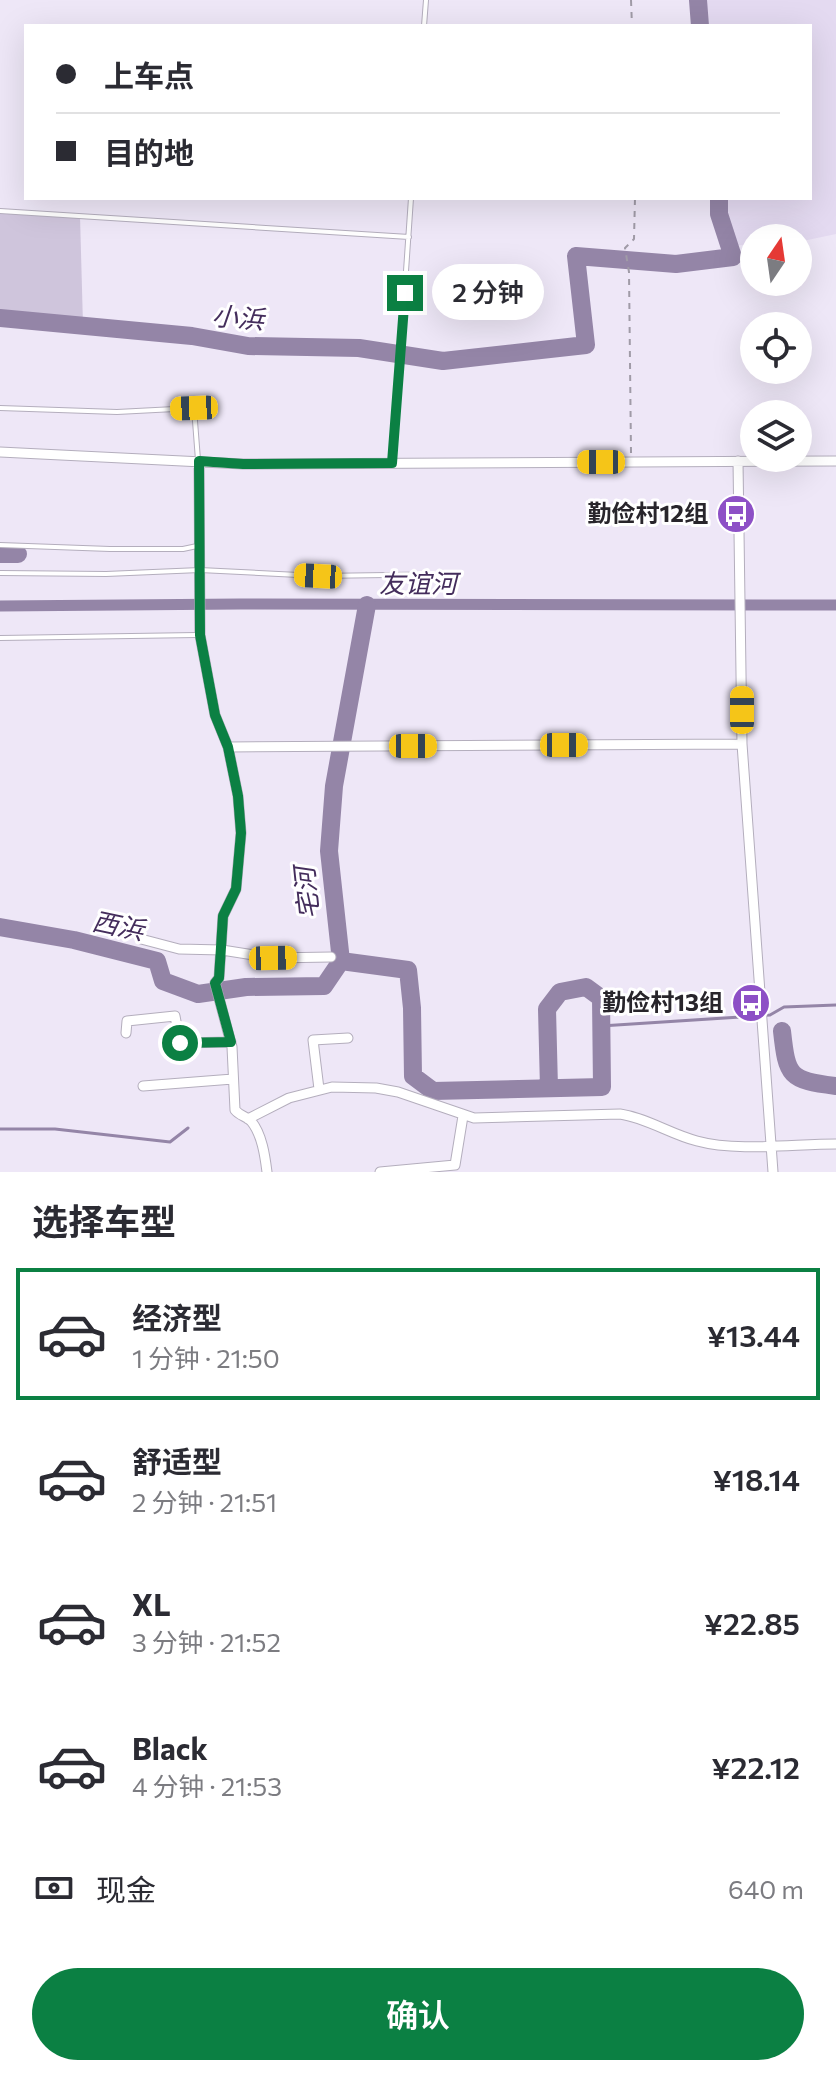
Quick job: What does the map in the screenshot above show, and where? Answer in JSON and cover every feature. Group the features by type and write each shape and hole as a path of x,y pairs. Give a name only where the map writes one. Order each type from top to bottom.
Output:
{"street":[{"path":"0,452 243,464 836,461"},
{"path":"199,461 200,635 215,715 228,747 238,796 241,833 236,889 223,916 216,993 226,1017 231,1042 235,1110 248,1119 259,1135 267,1172"},
{"path":"738,461 742,744 773,1172"},
{"path":"228,747 742,744"},
{"path":"141,939 179,949 222,950 273,958 331,957"},
{"path":"126,1033 127,1021 175,1016 180,1043 231,1042"},
{"path":"319,1089 313,1040 348,1038"},
{"path":"143,1086 233,1079"},
{"path":"248,1119 289,1098 319,1089 376,1088 398,1092 463,1116 499,1119 620,1114 634,1116 696,1141 771,1147 836,1144"},
{"path":"380,1172 455,1165 463,1116"}],"lane":[{"path":"424,24 426,0"},
{"path":"392,463 411,200"},
{"path":"0,211 409,237"},
{"path":"0,408 117,412 194,408 199,461"},
{"path":"0,545 183,549 200,545"},
{"path":"0,573 457,574"},
{"path":"0,638 200,635"}],"path":[{"path":"631,0 632,24"},
{"path":"631,462 629,272 625,248 634,239 635,200"}],"shaded area":[{"path":"698,0 836,0 836,234 812,239 812,224 740,224 740,245 729,246 724,200 812,200 812,24 702,24"},
{"path":"0,211 80,216 83,325 0,318"}],"waterway":[{"path":"698,0 700,24"},
{"name":"小浜","path":"0,318 192,336 248,346 359,348 443,361 586,345 576,256 676,264 733,257 719,214 719,200"},
{"name":"小浜","path":"0,554 18,554"},
{"name":"宅河","path":"367,605 334,786 329,851 341,961 408,970 413,1076 433,1091 602,1087 601,998 586,987 560,992 547,1009 549,1088"},
{"name":"友谊河","path":"0,606 836,605"},
{"name":"西浜","path":"0,927 74,940 157,961 163,981 198,994 246,987 324,986 341,961"},
{"path":"601,1026 770,1015 784,1007 836,1005"},
{"path":"782,1031 786,1058 793,1074 808,1081 836,1086"},
{"path":"0,1129 55,1129 170,1142 188,1128"}],"place":[{"name":"勤俭村12组","path":"736,514"},
{"name":"勤俭村13组","path":"751,1003"}],"route":[{"path":"180,1043 231,1042 215,983 219,978 223,916 236,889 241,833 238,796 228,747 215,715 200,635 199,461 243,464 392,463 405,293"}]}
